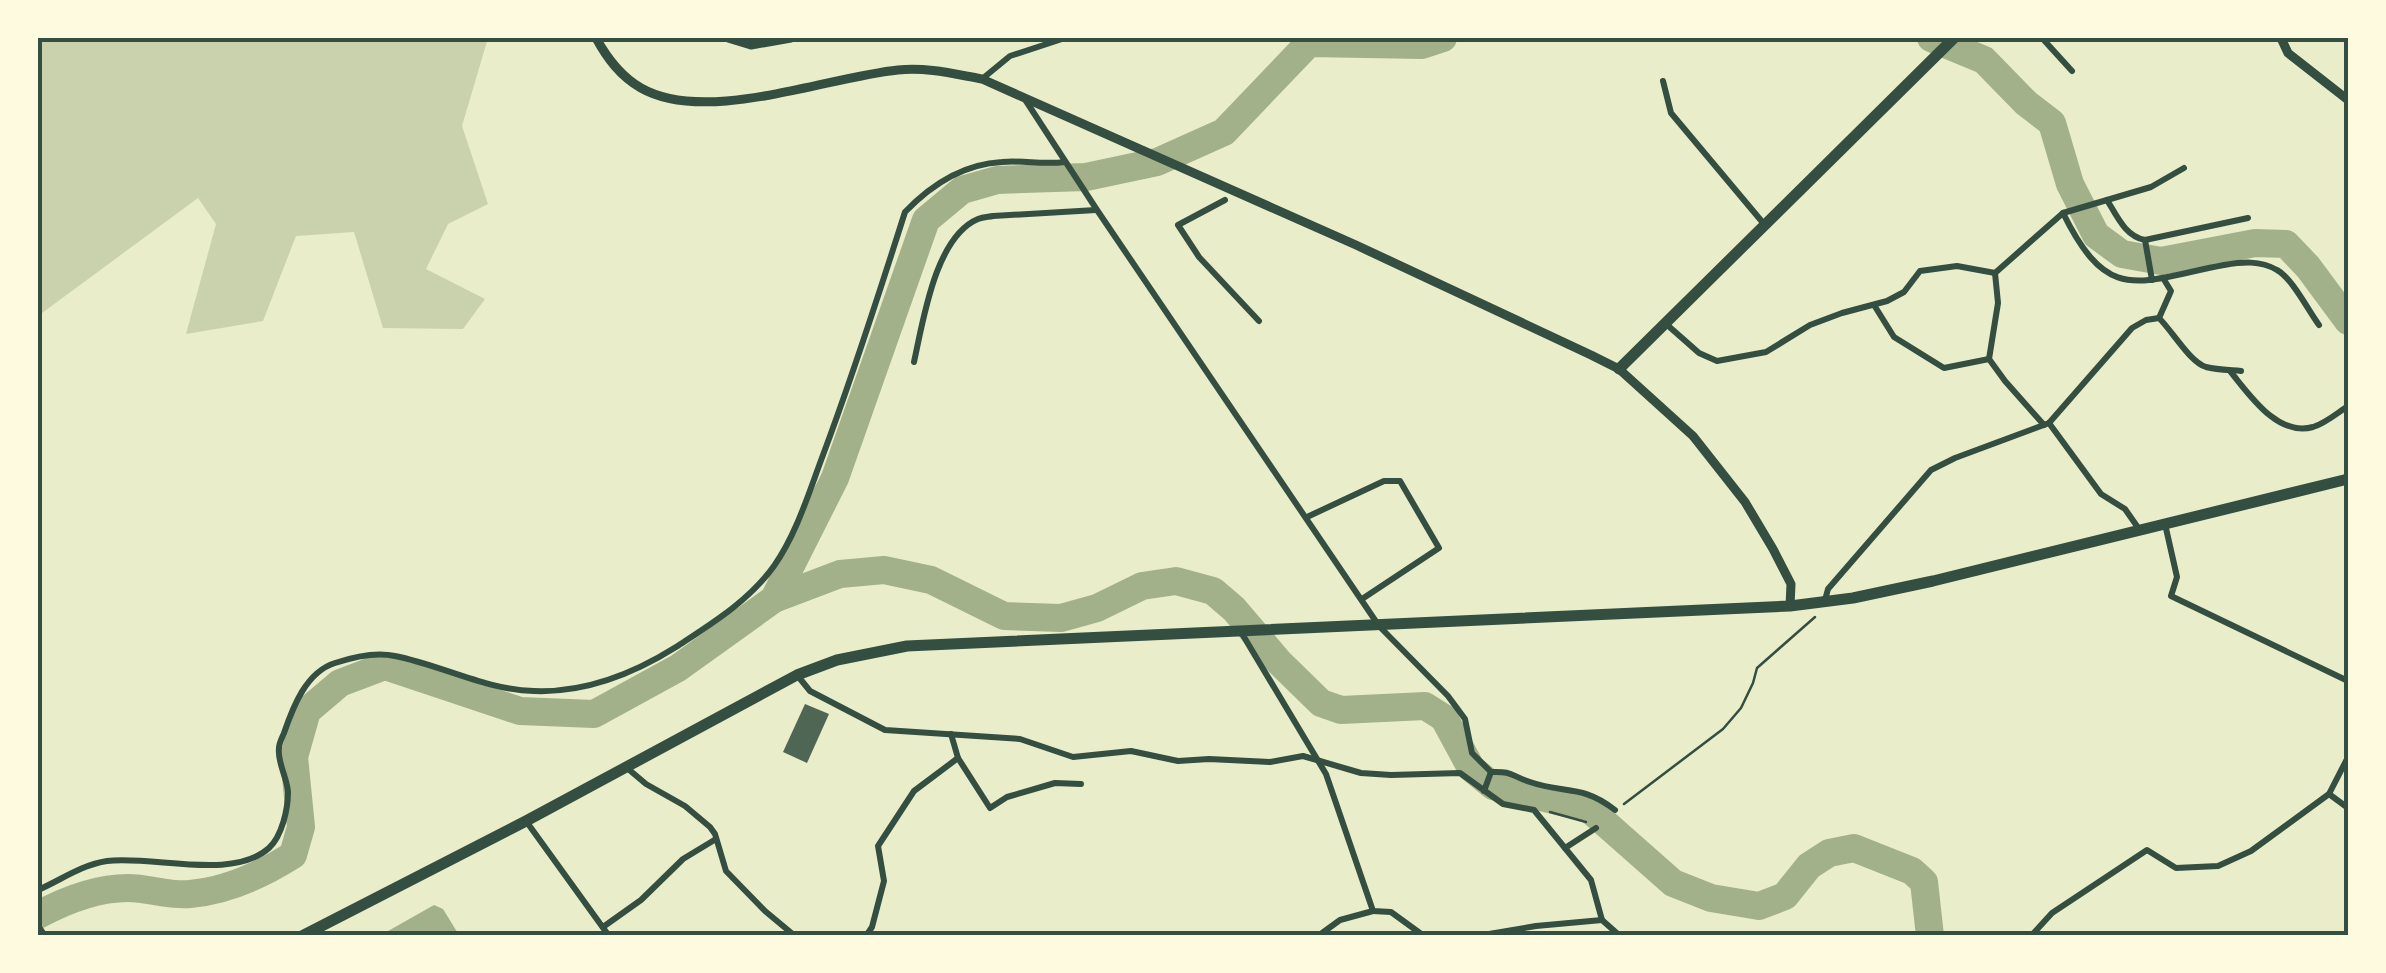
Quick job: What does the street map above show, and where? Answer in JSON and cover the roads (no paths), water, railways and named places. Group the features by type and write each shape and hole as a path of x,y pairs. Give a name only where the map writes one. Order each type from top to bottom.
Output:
{"main road":[{"path":"1619,369 1954,38"},
{"path":"302,936 797,676 837,660 906,646 1790,606 1933,582 2348,478"}],"street":[{"path":"596,38 610,63 642,88 680,101 735,100 898,70 936,70 982,79 1356,245 1619,369 1692,436 1746,502 1790,584 1790,606"},
{"path":"728,38 751,44 786,38"},
{"path":"982,79 1010,56 1065,38"},
{"path":"2042,38 2072,71"},
{"path":"2280,38 2288,53 2348,100"},
{"path":"1663,81 1670,112 1764,224"},
{"path":"1022,96 1379,626 1448,696 1465,719 1472,753 1491,772 1509,771 1530,782 1598,797 1615,810"},
{"path":"38,890 84,866 117,862 200,866 244,861 266,852 284,821 288,792 278,748 292,711 310,681 330,664 392,654 495,685 532,691 576,688 618,678 662,656 725,616 774,566 801,514 852,378 905,212 942,180 971,167 1002,162 1065,162"},
{"path":"1995,273 2066,212 2151,187 2184,168"},
{"path":"1225,200 1178,225 1199,257 1259,321"},
{"path":"2104,201 2135,238 2145,240 2248,218"},
{"path":"914,362 931,287 945,253 965,228 978,219 994,216 1097,210"},
{"path":"2066,212 2086,255 2107,273 2129,282 2261,262 2282,272 2319,325"},
{"path":"2145,240 2152,280"},
{"path":"1664,322 1698,353 1717,362 1766,352 1810,326 1887,301 1904,292 1920,272 1956,266 1995,273"},
{"path":"1995,273 1998,303 1989,359 2004,381 2047,424 2101,494 2125,509 2139,530"},
{"path":"2159,318 2170,291 2163,278"},
{"path":"1874,304 1894,337 1944,368 1989,359"},
{"path":"2159,318 2192,360 2208,368 2240,371"},
{"path":"1828,601 1828,589 1931,470 2047,424 2132,328 2159,318"},
{"path":"2229,370 2258,408 2291,427 2321,424 2348,406"},
{"path":"1308,518 1384,481 1400,481 1439,548 1362,600"},
{"path":"2164,524 2177,577 2171,596 2348,681"},
{"path":"1241,632 1326,774 1374,911"},
{"path":"797,676 810,690 885,730 1020,739 1072,757 1131,751 1178,761 1270,762 1303,756 1361,773 1460,774 1503,804 1534,810 1592,880 1602,920 1620,936"},
{"path":"951,734 958,758 990,808 1008,797 1055,784 1081,784"},
{"path":"2031,936 2052,913 2147,850 2176,868 2218,866 2251,852 2329,794 2348,757"},
{"path":"866,936 872,928 884,881 878,846 914,791 958,758"},
{"path":"626,768 710,827 726,870 795,936"},
{"path":"1484,792 1491,772"},
{"path":"2329,794 2348,808"},
{"path":"526,821 610,936"},
{"path":"1566,848 1596,828"},
{"path":"604,927 684,859 717,839"},
{"path":"1318,936 1340,920 1374,911 1390,912 1424,936"},
{"path":"1477,936 1602,920"}],"waterway":[{"path":"38,915 105,890 136,888 182,894 217,889 257,875 293,855 301,827 294,757 307,711 340,683 385,666 520,711 594,714 678,668 774,599 835,478 926,220 962,190 997,180 1086,177 1157,162 1224,132 1309,43 1422,45 1443,38"},
{"path":"1931,38 1984,60 2052,123 2070,184 2096,235 2122,254 2161,261 2255,243 2286,244 2348,321"},
{"path":"774,599 840,574 884,570 931,580 1004,616 1061,618 1097,608 1142,586 1176,581 1213,591 1321,703 1341,710 1425,706 1444,718 1471,768 1493,786 1588,808 1673,883 1711,898 1759,906 1785,896 1809,866 1829,853 1854,848 1912,871 1924,882 1930,936"}]}
